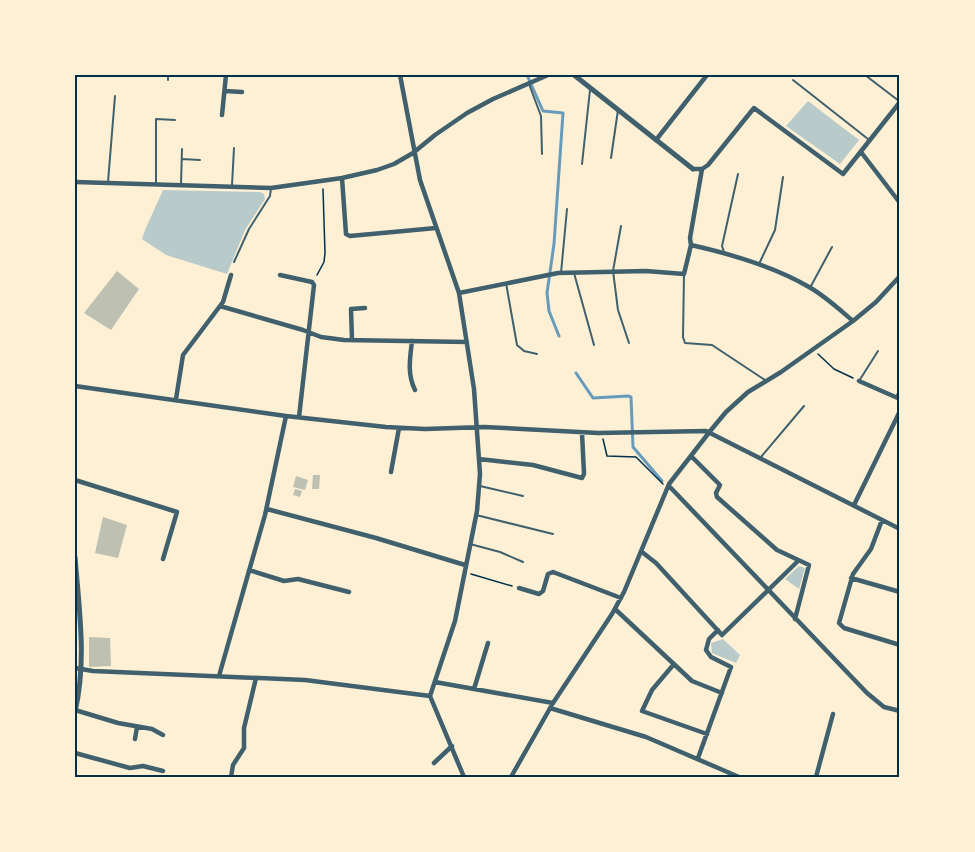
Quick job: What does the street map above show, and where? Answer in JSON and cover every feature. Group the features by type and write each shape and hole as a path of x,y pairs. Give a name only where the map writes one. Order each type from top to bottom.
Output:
{"street":[{"path":"222,116 226,75"},
{"path":"400,75 413,153 420,180 459,293 467,342 479,459 480,486 476,515 455,621 430,696 464,777"},
{"path":"75,182 271,188 342,178 377,170 404,159 467,113 548,75"},
{"path":"574,75 693,169 702,169 708,165 754,108 843,174 900,102"},
{"path":"656,140 707,75"},
{"path":"225,91 242,92"},
{"path":"861,152 900,203"},
{"path":"459,293 561,273 646,271 684,274 691,245 690,238 702,169"},
{"path":"342,178 346,234 350,236 436,228"},
{"path":"691,245 724,252 759,264 810,287 853,321"},
{"path":"176,399 183,355 220,306 231,275"},
{"path":"280,275 312,282 314,285 300,417"},
{"path":"511,777 552,705 621,598 668,487 709,432 740,399 853,321 876,302 900,276"},
{"path":"220,306 321,337 352,340 467,342"},
{"path":"352,340 351,309 365,308"},
{"path":"412,341 410,380 415,390"},
{"path":"859,381 898,398"},
{"path":"75,386 286,416 399,428 476,428 582,433 709,432 900,529"},
{"path":"854,505 900,411"},
{"path":"219,676 267,509 286,416"},
{"path":"391,472 399,428"},
{"path":"479,459 533,465 582,478 584,474 582,433"},
{"path":"691,456 720,485 716,493 717,497 777,550 809,565 795,619"},
{"path":"75,480 177,512 163,560"},
{"path":"668,487 876,702 884,707 900,711"},
{"path":"267,509 465,565"},
{"path":"882,520 871,549 851,579 839,624 844,628 900,645"},
{"path":"642,552 656,563 722,635 798,561"},
{"path":"75,557 83,651 75,711 152,729 163,735"},
{"path":"249,570 284,580 298,579 349,592"},
{"path":"519,588 539,594 543,591 548,574 553,572 621,598"},
{"path":"851,579 900,592"},
{"path":"615,609 697,684 722,693"},
{"path":"698,758 731,667 711,657 706,647 709,639 718,630"},
{"path":"474,689 488,642"},
{"path":"674,664 652,690 642,711 707,734"},
{"path":"75,668 305,680 430,696"},
{"path":"231,777 233,765 244,748 244,728 256,678"},
{"path":"435,682 552,705 646,737 739,777"},
{"path":"816,777 833,714"},
{"path":"135,739 137,727"},
{"path":"434,763 452,746"},
{"path":"75,753 130,768 143,766 163,771"}],"lane":[{"path":"168,75 168,80"},
{"path":"865,75 900,102"},
{"path":"793,80 870,141"},
{"path":"529,83 541,116 542,154"},
{"path":"582,164 590,88"},
{"path":"108,184 115,96"},
{"path":"611,158 618,110"},
{"path":"156,186 156,119 175,120"},
{"path":"231,188 234,148"},
{"path":"181,187 182,149"},
{"path":"182,159 200,160"},
{"path":"724,252 722,246 738,174"},
{"path":"759,264 775,230 783,177"},
{"path":"234,262 249,228 270,196 271,188"},
{"path":"561,273 567,209"},
{"path":"621,226 613,271 618,310 629,343"},
{"path":"810,287 832,246"},
{"path":"574,272 594,345"},
{"path":"684,274 683,337 685,343 712,345 767,381"},
{"path":"506,283 517,345 524,351 537,354"},
{"path":"859,381 878,351"},
{"path":"898,398 900,389"},
{"path":"761,458 804,406"},
{"path":"480,486 523,496"},
{"path":"476,515 553,534"},
{"path":"470,544 500,552 523,562"}],"path":[{"path":"314,285 324,262 322,181"},
{"path":"814,350 828,365 859,381"},
{"path":"601,433 606,456 636,457 668,487"},
{"path":"464,572 519,588"}],"shaded area":[{"path":"808,101 859,140 840,164 786,126"},
{"path":"163,190 260,192 264,194 265,199 245,230 227,274 166,255 142,239"},
{"path":"799,566 805,568 799,589 785,579"},
{"path":"723,639 740,655 736,663 712,653 711,643"}],"building":[{"path":"117,271 139,289 111,330 84,313"},
{"path":"313,475 320,475 319,489 312,489"},
{"path":"296,476 308,480 305,490 293,487"},
{"path":"295,489 302,491 300,497 293,495"},
{"path":"103,517 127,525 118,558 95,553"},
{"path":"89,637 110,638 111,666 89,667"}],"waterway":[{"path":"527,75 543,111 563,113 554,244 547,293 549,311 559,336"},
{"path":"576,373 593,398 631,397 633,447 662,481"}]}
